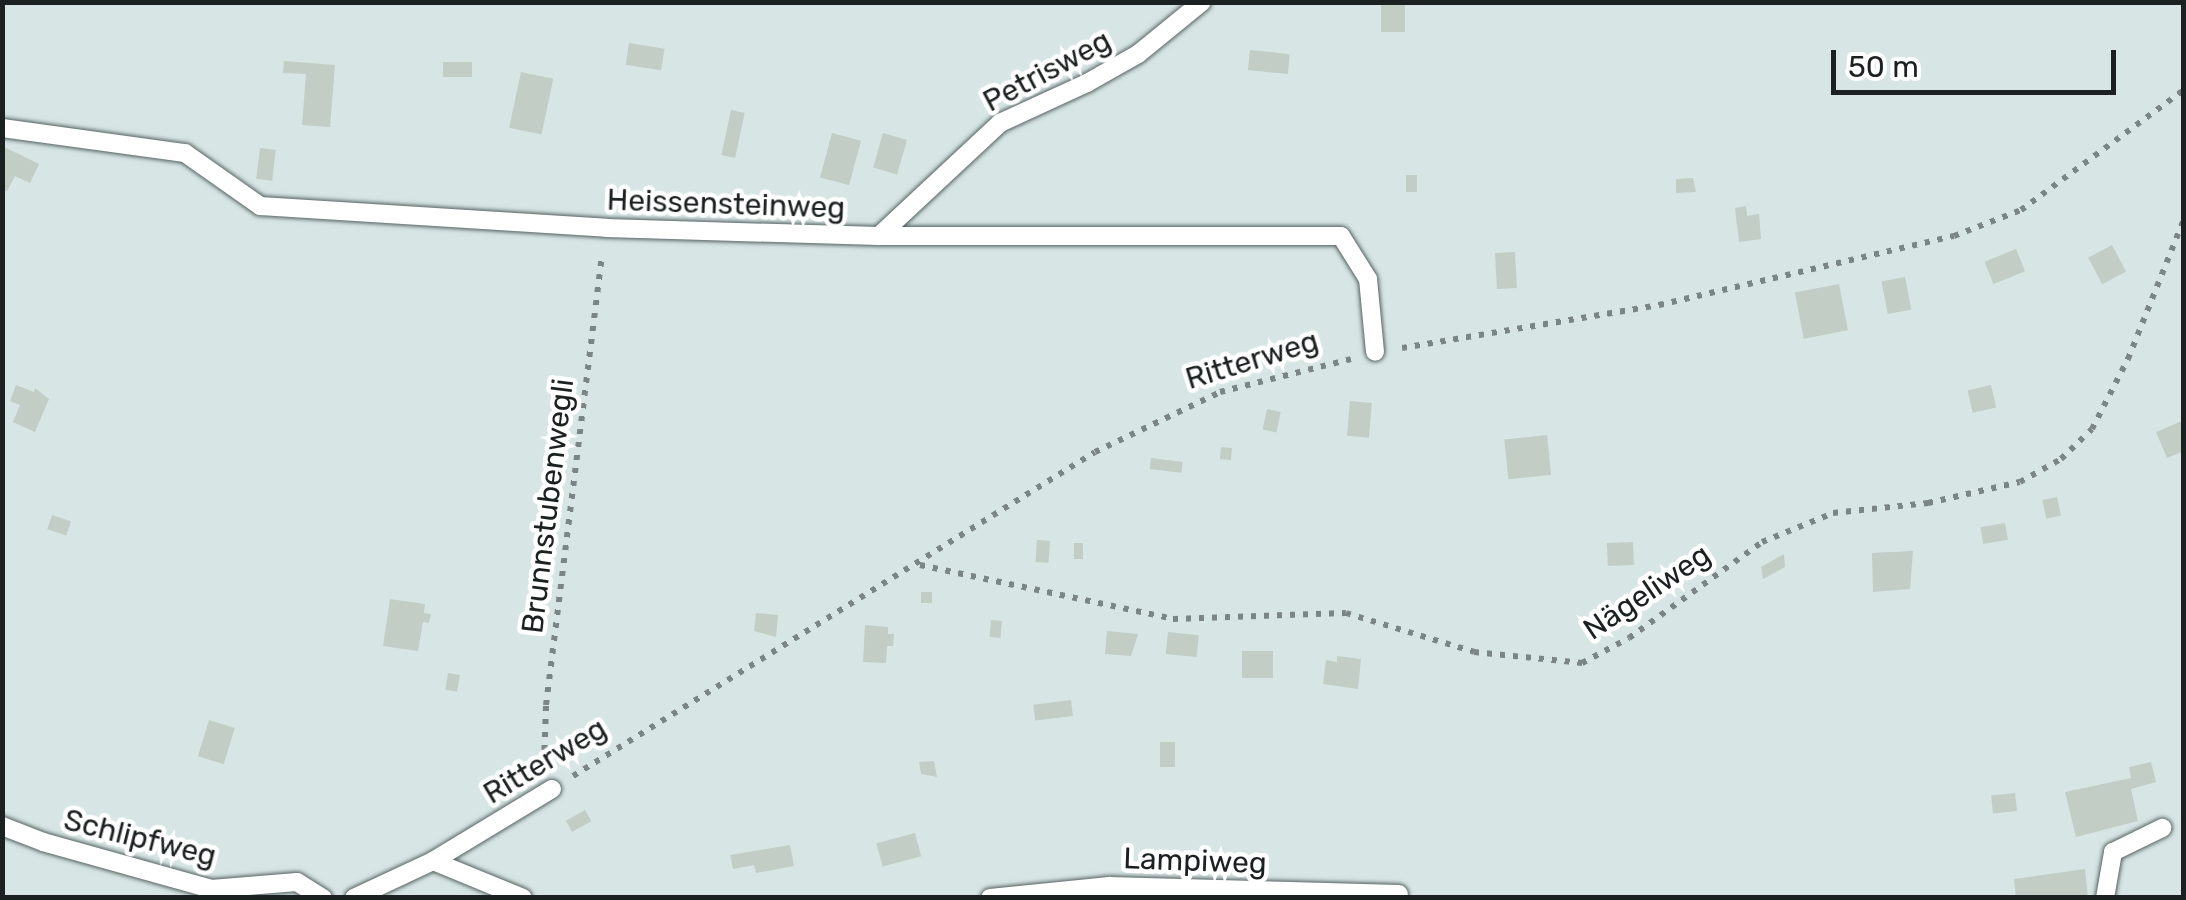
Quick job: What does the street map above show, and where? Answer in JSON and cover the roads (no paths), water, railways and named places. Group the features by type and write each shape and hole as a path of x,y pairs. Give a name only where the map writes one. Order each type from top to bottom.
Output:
{"lane":[{"name":"Petrisweg","path":"880,236 1000,122 1087,83 1138,54 1202,2"},
{"name":"Heissensteinweg","path":"2,128 185,153 260,206 606,228 880,236 1341,236 1368,279 1375,352"},
{"name":"Ritterweg","path":"354,898 432,861 552,788"},
{"name":"Schlipfweg","path":"2,826 42,842 211,888 296,882 322,898"},
{"path":"2104,898 2112,852 2162,828"},
{"path":"432,861 523,898"},
{"name":"Lampiweg","path":"990,898 1109,886 1399,894"}]}
